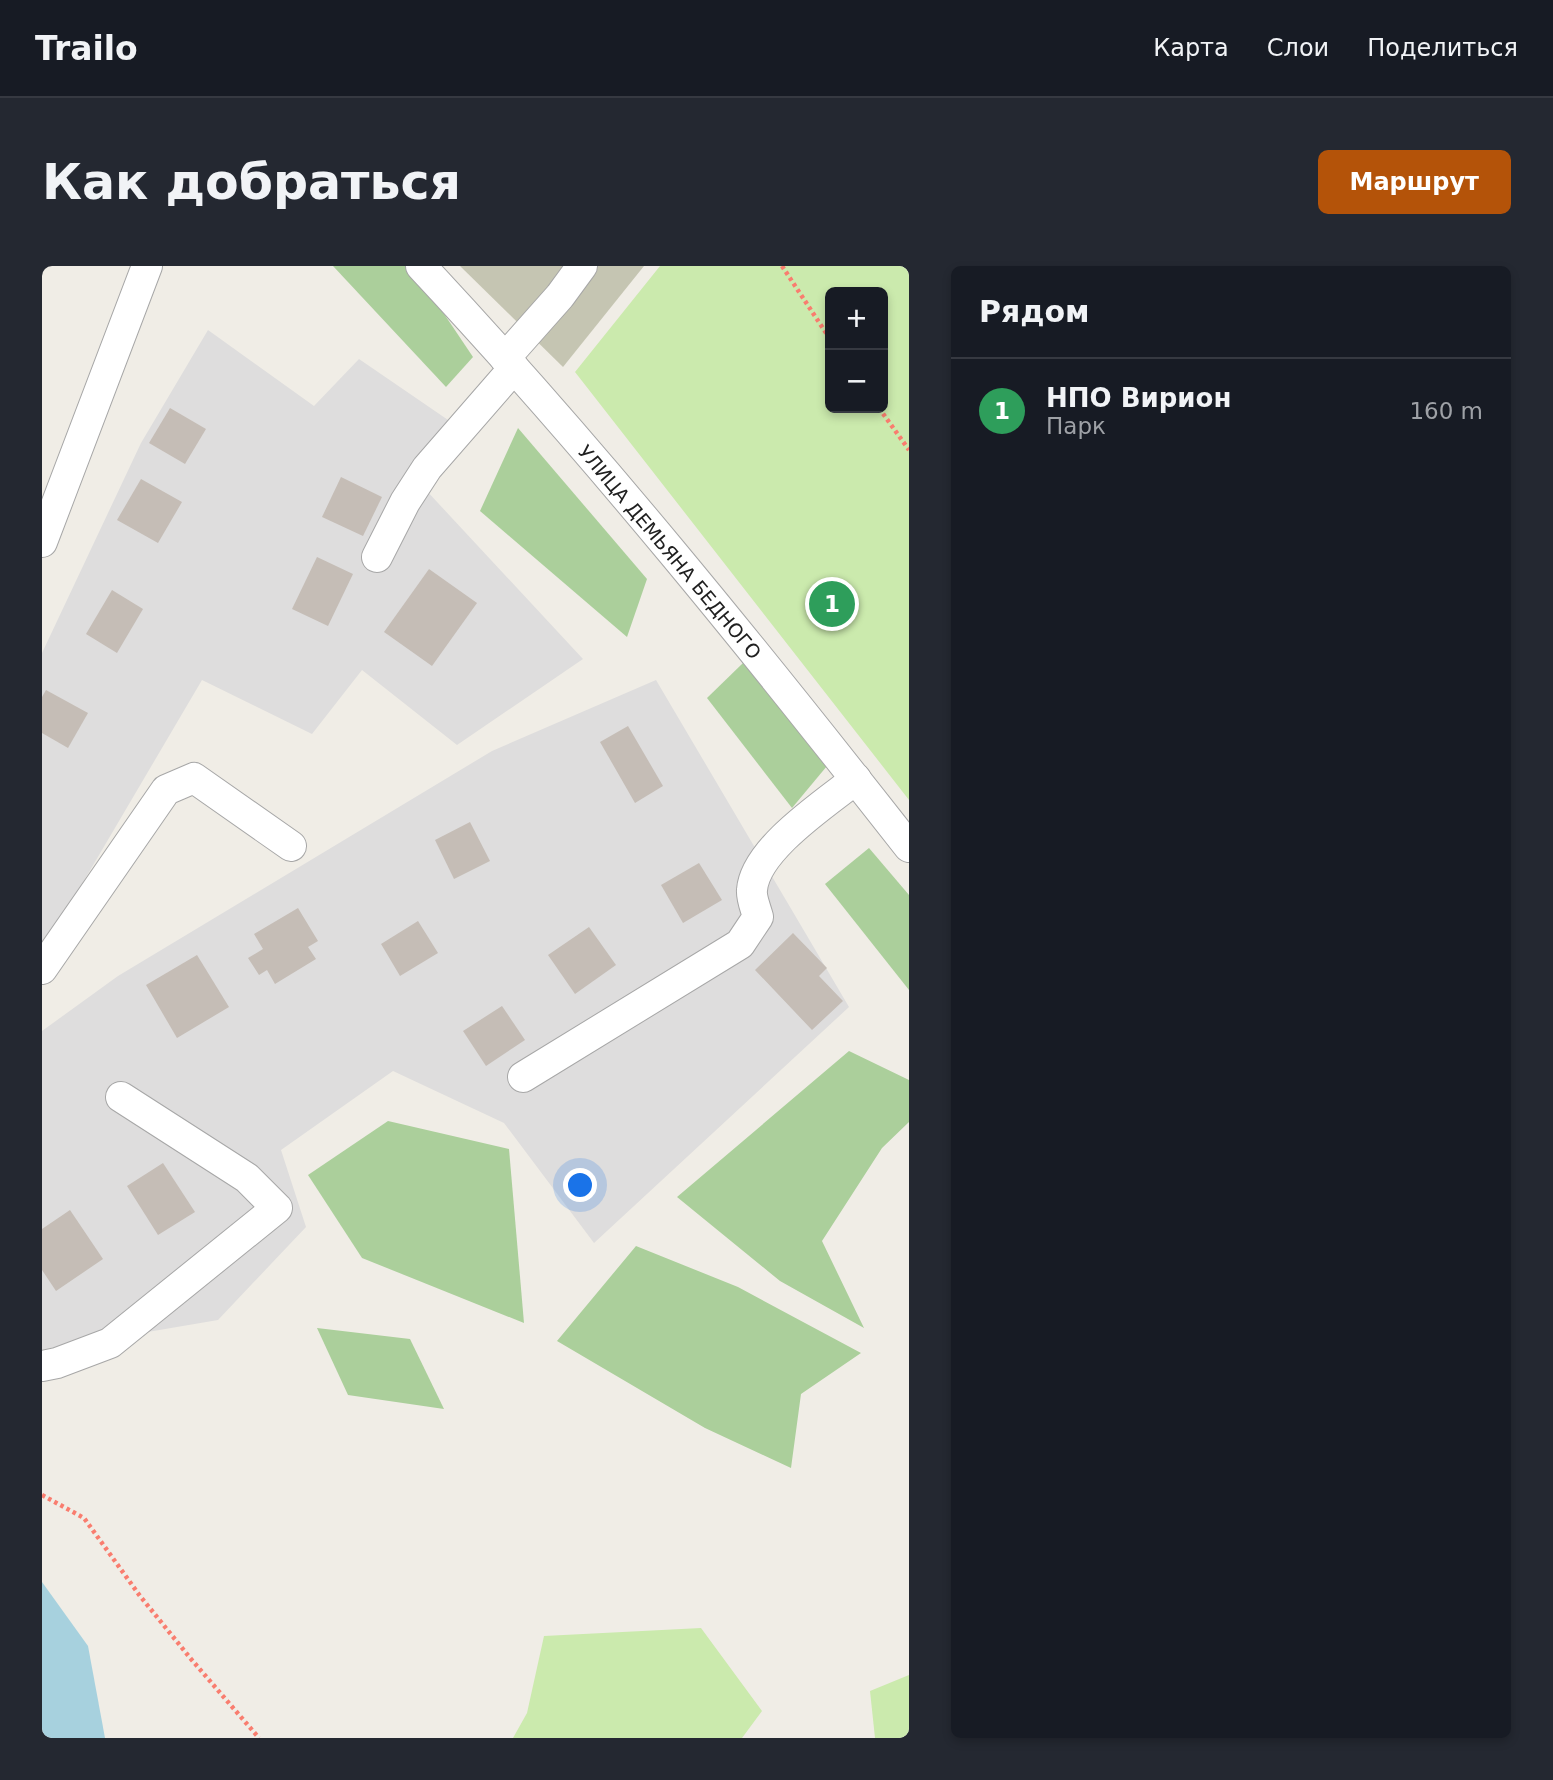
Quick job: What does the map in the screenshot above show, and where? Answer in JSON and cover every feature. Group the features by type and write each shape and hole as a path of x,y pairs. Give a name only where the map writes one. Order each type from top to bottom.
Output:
{"street":[{"path":"42,542 147,266"},
{"name":"УЛИЦА ДЕМЬЯНА БЕДНОГО","path":"421,266 510,363 741,635 909,847"},
{"path":"377,556 404,502 427,468 582,266"},
{"path":"42,970 166,790 194,778 290,846"},
{"path":"523,1077 740,944 758,917 752,890 763,861 791,830 856,779"},
{"path":"42,1366 110,1343 277,1208 247,1178 121,1097"}],"path":[{"path":"782,266 825,331"},
{"path":"883,413 909,450"},
{"path":"42,1495 84,1518 157,1617 259,1738"}],"shaded area":[{"path":"460,266 644,266 563,367"},
{"path":"208,330 314,406 359,359 451,422 425,489 583,659 457,745 362,670 312,734 202,680 42,952 42,653 141,443"},
{"path":"656,680 849,1007 594,1243 504,1123 393,1071 281,1150 306,1227 218,1320 42,1350 42,1031 118,976 492,751"}],"green space":[{"path":"333,266 407,266 424,284 473,357 446,387"},
{"path":"660,266 909,266 909,800 575,372"},
{"path":"518,428 647,579 627,637 480,511"},
{"path":"743,663 827,766 792,808 707,698"},
{"path":"869,848 909,895 909,990 825,884"},
{"path":"849,1051 909,1080 909,1122 882,1148 822,1241 864,1328 780,1281 677,1197"},
{"path":"388,1121 509,1149 524,1323 362,1258 308,1175"},
{"path":"636,1246 738,1287 861,1353 801,1394 791,1468 705,1428 557,1341"},
{"path":"317,1328 410,1339 444,1409 348,1395"},
{"path":"701,1628 762,1711 742,1738 513,1738 527,1713 544,1636"},
{"path":"909,1675 909,1738 875,1738 870,1691"}],"water":[{"path":"42,1582 88,1646 105,1738 42,1738"}],"building":[{"path":"170,408 206,429 185,464 149,443"},
{"path":"341,477 382,497 363,536 322,517"},
{"path":"141,479 182,502 158,543 117,520"},
{"path":"317,557 353,574 328,626 292,609"},
{"path":"429,569 477,603 432,666 384,632"},
{"path":"112,590 143,609 117,653 86,634"},
{"path":"46,690 88,713 68,748 42,733 42,697"},
{"path":"628,726 663,786 635,803 600,742"},
{"path":"470,822 490,861 454,879 435,840"},
{"path":"699,863 722,900 683,923 661,885"},
{"path":"298,908 318,941 308,947 316,959 275,984 267,970 259,975 248,958 263,949 254,934"},
{"path":"418,921 438,953 400,976 381,944"},
{"path":"589,927 616,965 575,994 548,955"},
{"path":"793,933 827,968 819,976 843,1001 812,1030 755,970"},
{"path":"197,955 229,1007 177,1038 146,985"},
{"path":"502,1006 525,1040 486,1066 463,1031"},
{"path":"163,1163 195,1212 158,1235 127,1186"},
{"path":"70,1210 103,1259 56,1291 42,1270 42,1229"}],"place":[{"name":"НПО Вирион","path":"832,604"}]}
